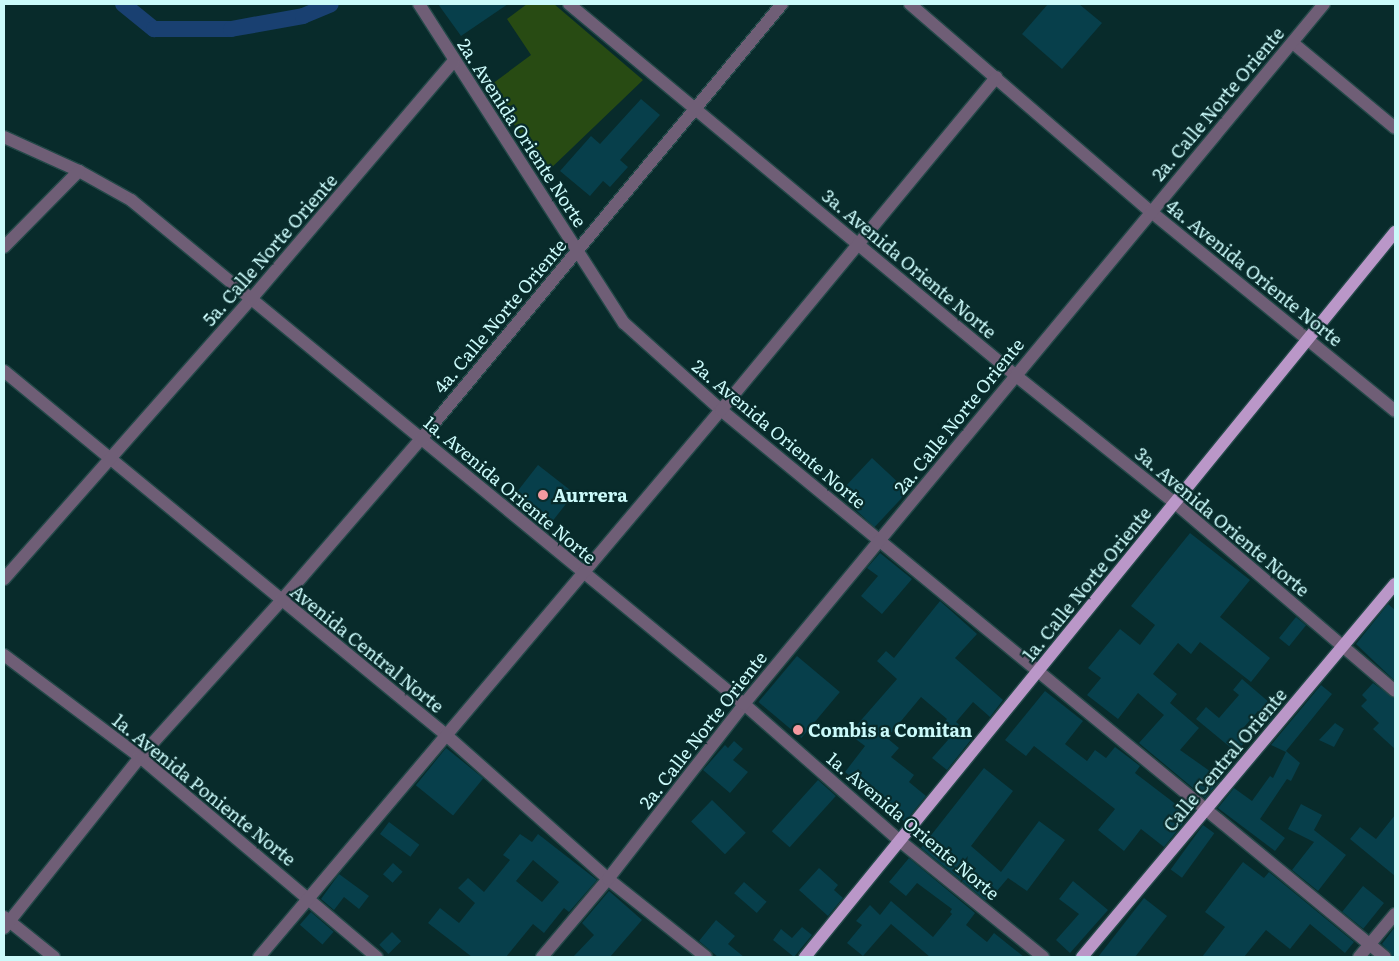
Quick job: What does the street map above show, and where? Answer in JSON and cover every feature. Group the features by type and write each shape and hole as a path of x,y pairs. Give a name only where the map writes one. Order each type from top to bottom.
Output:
{"main road":[{"name":"1a. Calle Norte Oriente","path":"806,957 1395,232"},
{"name":"Calle Central Oriente","path":"1082,957 1395,584"}],"street":[{"name":"2a. Avenida Oriente Norte","path":"420,4 454,61 624,323 721,410 879,542 1385,957"},
{"name":"3a. Avenida Oriente Norte","path":"568,4 1015,375 1175,503 1395,691"},
{"name":"4a. Calle Norte Oriente","path":"5,922 140,757 281,601 421,439 782,4"},
{"name":"4a. Avenida Oriente Norte","path":"910,4 1150,211 1395,411"},
{"name":"2a. Calle Norte Oriente","path":"542,957 608,879 744,704 1150,211 1294,44 1324,4"},
{"path":"1294,44 1395,128"},
{"name":"5a. Calle Norte Oriente","path":"4,579 108,458 252,298 454,61"},
{"path":"259,957 721,410 996,77"},
{"name":"1a. Avenida Oriente Norte","path":"4,137 79,171 131,200 252,298 582,573 744,704 900,841 1043,957"},
{"path":"4,247 79,171"},
{"name":"Avenida Central Norte","path":"4,372 446,735 608,879 706,957"},
{"name":"1a. Avenida Poniente Norte","path":"4,655 140,757 377,957"},
{"path":"1360,957 1395,914"},
{"path":"5,922 54,957"}],"green space":[{"path":"527,4 554,4 643,80 547,172 488,87 531,55 507,19"}],"building":[{"path":"438,4 508,4 461,36"},
{"path":"1048,4 1079,4 1102,23 1062,69 1022,34"},
{"path":"641,99 660,115 620,160 628,167 610,187 603,181 590,196 560,171 591,136 600,144"},
{"path":"872,458 908,491 874,527 839,494"},
{"name":"Aurrera","path":"538,465 574,493 550,525 513,497"},
{"path":"1190,533 1250,580 1220,617 1270,658 1251,682 1200,642 1191,654 1178,643 1153,674 1177,694 1170,703 1199,728 1180,750 1221,779 1205,798 1139,743 1164,715 1138,693 1118,719 1087,695 1101,678 1088,668 1120,629 1140,645 1155,625 1131,606"},
{"path":"880,553 912,579 882,614 861,596 878,576 867,568"},
{"path":"940,601 977,634 955,658 1003,700 990,717 973,702 956,722 974,736 947,770 932,758 948,740 938,731 947,719 921,697 887,738 899,748 891,757 914,775 909,782 926,796 905,822 845,772 865,746 849,734 897,679 877,661 886,651 894,658"},
{"path":"1388,604 1395,610 1395,681 1356,644"},
{"path":"1296,617 1306,625 1289,646 1279,638"},
{"path":"797,656 840,692 801,738 758,702"},
{"path":"1242,679 1278,710 1270,721 1258,711 1238,734 1246,741 1236,752 1196,719 1206,707 1219,718 1239,695 1233,690"},
{"path":"1373,683 1395,699 1395,749 1373,729 1379,723 1361,706 1367,700 1362,695"},
{"path":"1321,685 1332,694 1286,751 1300,763 1291,781 1287,779 1260,819 1285,838 1275,851 1218,808 1234,788 1252,801 1270,776 1273,778 1286,752 1271,745"},
{"path":"1045,691 1083,721 1065,744 1087,761 1095,750 1106,758 1115,747 1140,766 1135,773 1190,815 1164,847 1141,829 1124,851 1098,830 1115,809 1034,746 1026,756 1005,740"},
{"path":"1335,723 1344,729 1334,747 1319,740"},
{"path":"734,741 743,749 733,760 748,772 730,793 703,770 725,745 728,748"},
{"path":"446,748 483,778 453,816 416,785"},
{"path":"984,768 1013,791 971,846 1001,872 1039,821 1065,840 1027,891 1008,878 990,899 985,900 921,848"},
{"path":"818,780 836,796 790,847 772,831"},
{"path":"712,800 746,833 725,854 691,822"},
{"path":"1301,804 1322,815 1314,830 1346,855 1318,891 1292,870 1314,842 1288,829"},
{"path":"1395,815 1395,876 1350,839 1360,827 1376,839"},
{"path":"389,822 419,845 410,857 380,834"},
{"path":"1203,825 1214,833 1182,878 1171,869"},
{"path":"520,834 532,842 538,834 597,880 569,912 564,908 544,933 533,924 506,957 472,957 428,923 440,908 459,923 475,903 458,888 468,878 484,892 510,860 503,855","holes":["533,860 559,882 542,902 516,881"]},
{"path":"909,858 975,913 966,925 987,942 994,933 1024,957 930,957 891,924 863,956 847,943 862,925 856,921 870,905 880,915 891,901 933,937 952,914 950,912 952,909 917,883 906,896 889,882"},
{"path":"1243,862 1264,878 1269,872 1354,942 1345,953 1310,924 1290,949 1266,930 1244,957 1202,957 1225,927 1205,912"},
{"path":"393,863 403,872 393,883 383,874"},
{"path":"819,868 838,885 834,890 843,898 828,916 799,890"},
{"path":"339,874 369,896 359,909 344,897 334,910 321,899"},
{"path":"1073,881 1108,910 1070,953 1056,940 1079,914 1059,899"},
{"path":"744,882 767,902 757,913 734,893"},
{"path":"1363,886 1384,903 1363,929 1342,912"},
{"path":"609,891 642,920 610,957 573,957 594,935 582,923"},
{"path":"1144,898 1167,916 1135,957 1098,957"},
{"path":"311,912 334,932 322,945 300,925"},
{"path":"716,920 735,936 728,944 744,957 718,957 699,941"},
{"path":"802,927 812,935 794,957 773,940 781,929 792,938"},
{"path":"1395,927 1395,957 1393,957 1382,944"},
{"path":"392,932 401,941 388,954 379,945"}],"waterway":[{"path":"123,4 154,29 231,29 303,16 331,4"}],"place":[{"name":"Aurrera","path":"543,495"},
{"name":"Combis a Comitan","path":"798,730"}]}
